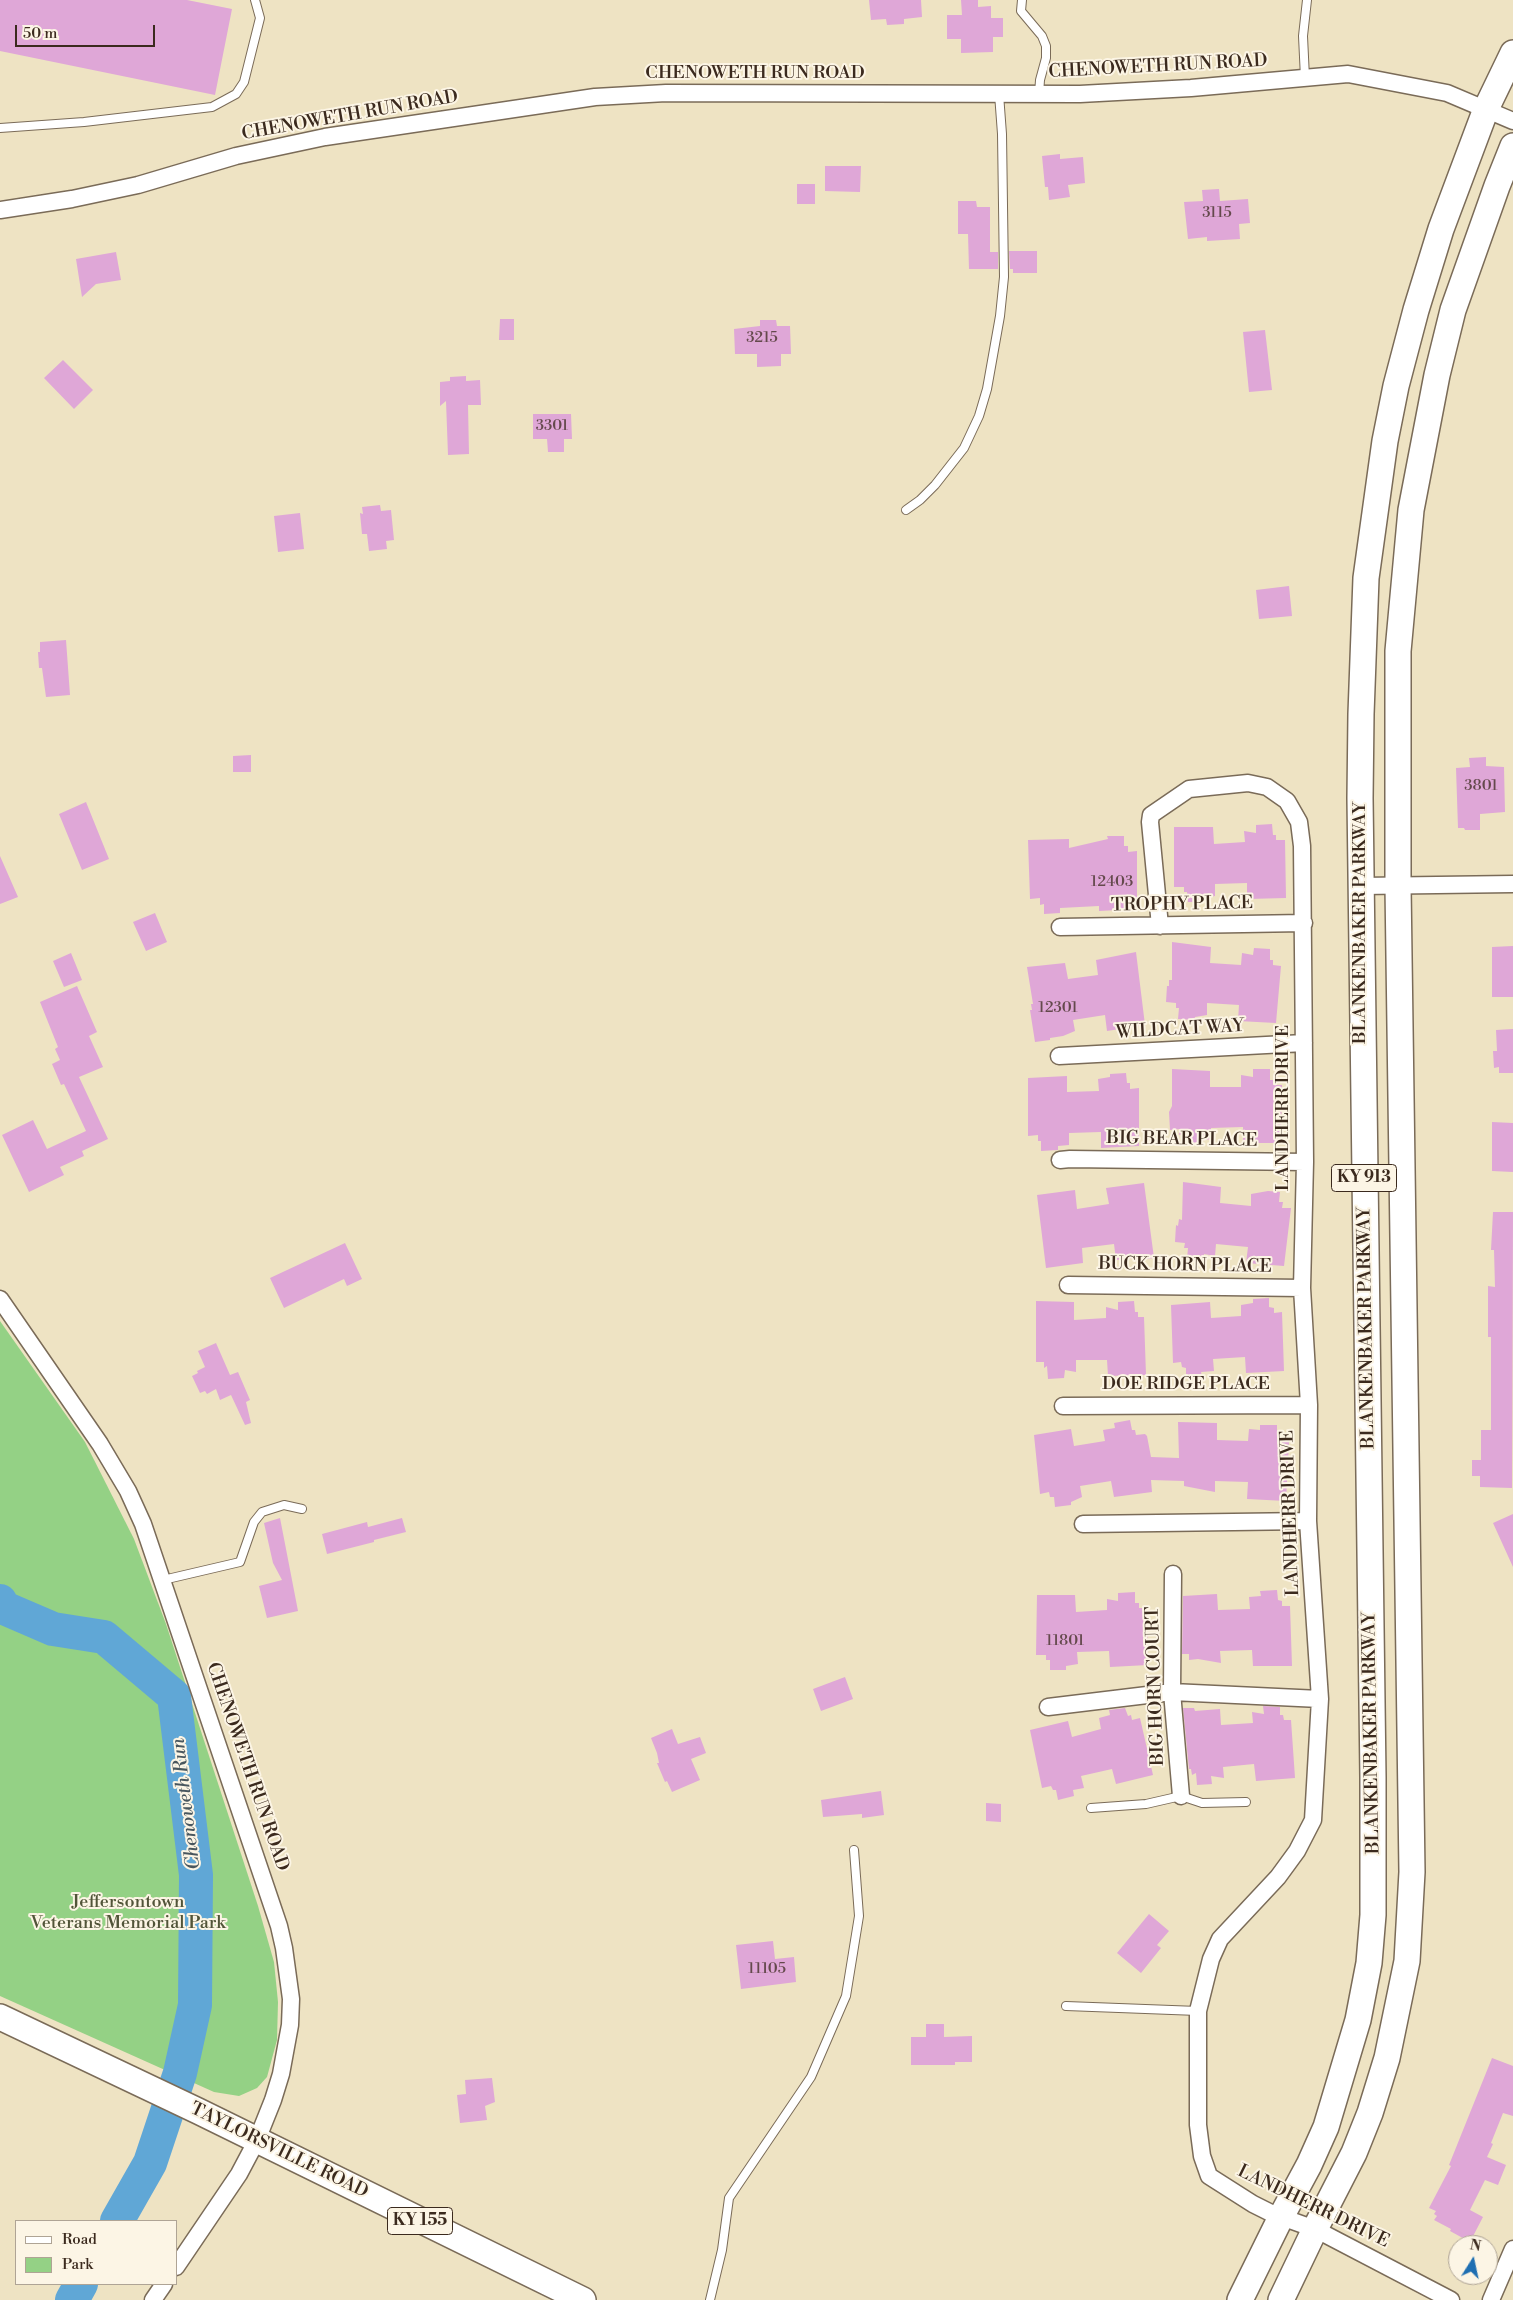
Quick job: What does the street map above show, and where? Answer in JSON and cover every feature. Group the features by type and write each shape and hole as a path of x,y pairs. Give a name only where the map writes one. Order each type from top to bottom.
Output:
{"main road":[{"name":"BLANKENBAKER PARKWAY","path":"1240,2300 1309,2165 1326,2127 1358,2020 1367,1973 1373,1915 1361,886 1361,714 1366,578 1385,441 1396,386 1416,310 1441,229 1486,110 1513,53"},
{"name":"BLANKENBAKER PARKWAY","path":"1281,2300 1354,2153 1370,2113 1387,2058 1407,1961 1412,1872 1398,886 1398,651 1411,510 1425,432 1453,310 1513,146"},
{"name":"TAYLORSVILLE ROAD","path":"0,2017 198,2111 583,2300"}],"street":[{"name":"CHENOWETH RUN ROAD","path":"0,210 72,199 138,185 236,156 325,137 595,97 666,93 1080,94 1182,88 1348,74 1447,93 1513,121"},
{"name":"LANDHERR DRIVE","path":"1160,926 1150,822 1151,815 1189,789 1248,783 1266,787 1287,801 1299,822 1302,846 1304,923 1305,1162 1302,1288 1309,1405 1308,1521 1320,1699 1313,1820 1297,1851 1278,1877 1220,1939 1205,1978 1198,2011 1198,2125 1202,2156 1208,2176 1253,2204 1281,2217 1315,2229 1451,2300"},
{"path":"1361,886 1513,884"},
{"name":"TROPHY PLACE","path":"1060,927 1304,923"},
{"name":"WILDCAT WAY","path":"1059,1056 1304,1043"},
{"name":"BIG BEAR PLACE","path":"1060,1160 1305,1162"},
{"name":"BUCK HORN PLACE","path":"1068,1285 1302,1288"},
{"name":"CHENOWETH RUN ROAD","path":"0,1299 78,1411 128,1491 143,1524 279,1926 284,1948 290,1999 290,2025 281,2074 257,2140 239,2174 178,2264"},
{"name":"DOE RIDGE PLACE","path":"1063,1406 1309,1405"},
{"path":"1083,1524 1308,1521"},
{"name":"BIG HORN COURT","path":"1173,1574 1172,1692 1181,1796"},
{"path":"1048,1708 1172,1692 1320,1699"},
{"path":"1491,2300 1513,2249"},
{"path":"153,2300 163,2285"}],"lane":[{"path":"0,128 84,122 212,107 236,94 244,82 260,18 255,0"},
{"path":"1022,0 1021,11 1042,36 1046,46 1046,58 1040,80 1039,94"},
{"path":"1306,78 1303,36 1307,0"},
{"path":"906,510 920,500 964,448 979,416 987,389 1000,316 1004,276 1002,143 999,94"},
{"path":"163,1580 240,1562 254,1522 262,1512 284,1504 302,1509"},
{"path":"1091,1808 1146,1804 1181,1796 1202,1802 1246,1802"},
{"path":"710,2300 722,2250 729,2198 811,2077 846,1996 859,1916 854,1850"},
{"path":"1066,2006 1198,2011"}],"green space":[{"name":"Jeffersontown Veterans Memorial Park","path":"0,1321 85,1442 134,1539 166,1624 258,1906 274,1962 278,2002 277,2040 267,2077 257,2088 239,2096 214,2092 0,1996"}],"building":[{"path":"0,0 187,0 232,9 215,95 0,51"},
{"path":"869,0 921,0 922,17 904,19 904,24 887,25 886,19 871,20"},
{"path":"961,0 978,0 978,7 991,6 991,18 1003,18 1003,37 993,37 993,52 961,53 961,39 947,39 947,15 962,15"},
{"path":"1060,154 1060,159 1083,157 1085,183 1068,185 1070,197 1049,200 1048,187 1045,187 1042,156"},
{"path":"825,166 861,166 860,192 825,191"},
{"path":"797,184 815,184 815,204 797,204"},
{"path":"1219,189 1220,201 1248,199 1250,223 1239,224 1240,239 1207,241 1207,237 1188,239 1184,202 1203,201 1202,190"},
{"path":"958,201 976,201 977,207 990,207 990,252 998,252 998,269 969,269 968,234 958,234"},
{"path":"1009,251 1037,251 1037,273 1013,273 1013,269 1010,269"},
{"path":"116,252 121,280 96,284 82,297 76,259"},
{"path":"500,319 514,319 514,340 499,340"},
{"path":"760,320 776,320 777,326 790,326 791,354 781,354 781,366 757,367 757,354 735,354 734,329 760,326"},
{"path":"1265,330 1272,390 1249,392 1243,332"},
{"path":"63,360 93,390 74,409 44,378"},
{"path":"466,376 466,381 480,380 481,405 468,405 469,454 448,455 446,401 440,406 440,382 450,381 450,377"},
{"path":"533,414 571,414 572,439 564,439 564,452 548,452 547,439 533,439"},
{"path":"380,505 381,511 391,510 394,540 386,541 387,549 369,551 367,534 362,534 360,513 363,514 362,507"},
{"path":"300,513 304,549 278,552 274,516"},
{"path":"1289,586 1292,616 1259,619 1256,590"},
{"path":"66,640 70,695 46,697 42,668 39,668 38,652 40,652 40,642"},
{"path":"251,755 251,772 233,772 233,756"},
{"path":"1486,757 1486,766 1504,767 1505,812 1480,814 1480,830 1458,828 1456,768 1470,767 1469,758"},
{"path":"86,802 109,859 82,870 59,814"},
{"path":"1272,824 1273,835 1276,835 1276,840 1285,840 1286,898 1247,899 1247,883 1215,884 1215,896 1204,898 1204,902 1188,902 1187,892 1184,892 1184,887 1174,887 1174,827 1213,827 1214,844 1245,842 1244,831 1256,833 1256,825"},
{"path":"1107,836 1124,836 1124,846 1128,846 1128,852 1137,851 1137,909 1099,911 1099,906 1060,908 1060,913 1044,914 1044,904 1040,905 1040,898 1030,899 1028,840 1069,839 1069,848 1108,839"},
{"path":"0,856 18,897 0,904"},
{"path":"155,913 167,942 146,951 133,922"},
{"path":"1172,942 1211,947 1210,963 1241,965 1242,953 1253,955 1254,948 1270,949 1270,960 1273,960 1273,965 1281,966 1276,1023 1238,1021 1239,1005 1207,1003 1207,1015 1195,1017 1195,1020 1178,1019 1179,1008 1176,1008 1176,1003 1166,1002 1167,986 1169,986 1169,980 1172,980"},
{"path":"1513,946 1513,997 1492,997 1492,947"},
{"path":"1136,952 1145,1025 1107,1031 1105,1015 1073,1020 1075,1031 1063,1036 1050,1038 1050,1040 1035,1042 1030,1010 1032,1010 1031,1004 1033,1004 1027,967 1065,963 1068,979 1098,975 1096,960"},
{"path":"71,953 82,980 64,987 53,961"},
{"path":"77,986 97,1032 89,1036 103,1067 79,1077 108,1139 82,1151 84,1156 60,1167 64,1175 29,1192 2,1135 33,1120 47,1149 86,1131 64,1084 61,1085 52,1064 60,1060 55,1049 58,1047 40,1002"},
{"path":"1513,1029 1513,1073 1499,1073 1499,1067 1494,1068 1493,1051 1497,1051 1496,1030"},
{"path":"1172,1069 1210,1071 1210,1087 1241,1087 1241,1075 1253,1077 1253,1069 1270,1069 1270,1080 1273,1080 1273,1085 1282,1085 1281,1143 1243,1143 1243,1127 1211,1128 1211,1139 1199,1141 1199,1145 1183,1145 1183,1134 1179,1135 1180,1129 1170,1130 1169,1112 1172,1106"},
{"path":"1126,1073 1130,1089 1139,1088 1139,1146 1101,1148 1101,1132 1069,1133 1069,1145 1058,1146 1058,1150 1041,1151 1041,1141 1038,1141 1038,1135 1028,1136 1028,1078 1067,1076 1067,1092 1099,1091 1098,1079 1110,1077 1110,1074"},
{"path":"1492,1122 1513,1123 1513,1172 1492,1171"},
{"path":"1183,1182 1221,1187 1220,1203 1251,1206 1251,1194 1268,1191 1280,1192 1279,1202 1283,1202 1282,1208 1291,1208 1284,1266 1246,1263 1248,1247 1216,1244 1215,1256 1204,1254 1203,1260 1187,1259 1188,1248 1184,1248 1185,1243 1175,1242 1176,1225 1178,1226 1179,1219 1182,1220"},
{"path":"1144,1183 1154,1258 1140,1260 1140,1257 1116,1260 1114,1244 1082,1248 1083,1263 1046,1268 1037,1195 1075,1190 1077,1209 1109,1204 1106,1188"},
{"path":"1493,1212 1513,1212 1512,1488 1480,1487 1480,1476 1472,1476 1472,1460 1481,1460 1481,1430 1491,1430 1491,1337 1488,1337 1488,1286 1495,1287 1494,1250 1491,1250"},
{"path":"345,1243 362,1279 347,1286 344,1279 284,1308 270,1278"},
{"path":"1269,1298 1269,1307 1274,1308 1274,1313 1282,1312 1284,1371 1246,1373 1245,1357 1213,1359 1214,1371 1201,1372 1202,1377 1186,1378 1186,1368 1182,1367 1181,1362 1173,1363 1171,1305 1210,1302 1211,1318 1241,1316 1241,1305 1253,1303 1253,1299"},
{"path":"1036,1301 1074,1302 1074,1320 1106,1318 1106,1307 1118,1310 1118,1302 1134,1301 1135,1312 1138,1312 1138,1317 1144,1317 1146,1375 1108,1376 1107,1360 1076,1360 1076,1372 1065,1370 1064,1378 1048,1379 1047,1366 1044,1368 1044,1362 1036,1362"},
{"path":"216,1343 230,1375 238,1372 250,1400 246,1402 251,1423 245,1425 231,1395 220,1400 216,1389 207,1394 205,1391 200,1393 192,1376 205,1367 198,1351"},
{"path":"1130,1420 1132,1430 1135,1430 1136,1435 1145,1434 1147,1436 1151,1457 1179,1458 1178,1422 1217,1423 1217,1440 1248,1441 1249,1429 1260,1430 1260,1425 1277,1425 1277,1435 1280,1435 1280,1441 1289,1441 1286,1501 1247,1499 1248,1482 1215,1481 1215,1492 1184,1486 1184,1481 1151,1480 1152,1492 1114,1497 1111,1481 1080,1486 1082,1497 1071,1502 1071,1505 1055,1507 1054,1497 1050,1497 1049,1492 1040,1494 1034,1435 1071,1429 1074,1446 1105,1441 1103,1430 1115,1428 1114,1423"},
{"path":"1513,1514 1513,1567 1493,1523"},
{"path":"280,1518 298,1611 267,1618 259,1586 282,1580 273,1563 264,1523"},
{"path":"402,1518 406,1532 327,1554 322,1534 367,1522 368,1527"},
{"path":"1277,1590 1278,1600 1282,1601 1282,1606 1290,1606 1292,1666 1253,1666 1252,1650 1220,1651 1221,1663 1198,1659 1189,1660 1189,1654 1182,1654 1183,1596 1217,1594 1218,1610 1250,1609 1249,1597 1261,1596 1260,1591"},
{"path":"1135,1592 1135,1603 1139,1603 1139,1608 1147,1608 1148,1665 1110,1667 1109,1651 1077,1652 1078,1664 1066,1666 1066,1670 1050,1670 1050,1660 1046,1660 1046,1655 1036,1655 1037,1595 1075,1595 1076,1612 1107,1610 1107,1599 1118,1601 1118,1593"},
{"path":"845,1677 853,1699 821,1711 813,1689"},
{"path":"1263,1706 1280,1707 1280,1715 1283,1715 1284,1720 1291,1720 1295,1778 1256,1781 1254,1764 1223,1767 1224,1778 1211,1776 1212,1784 1197,1785 1196,1773 1192,1775 1191,1769 1189,1769 1183,1708 1194,1708 1195,1711 1220,1709 1221,1725 1253,1723 1252,1712 1264,1714"},
{"path":"1125,1708 1128,1716 1131,1715 1132,1720 1140,1718 1153,1775 1116,1784 1112,1769 1081,1776 1084,1788 1073,1790 1074,1796 1058,1800 1056,1790 1053,1790 1051,1786 1042,1788 1030,1730 1068,1721 1072,1737 1101,1729 1099,1718 1110,1715 1109,1710"},
{"path":"672,1729 678,1744 700,1737 706,1753 691,1759 700,1780 672,1792 667,1781 665,1782 657,1763 659,1763 657,1753 651,1738"},
{"path":"881,1791 884,1815 862,1818 862,1814 823,1817 821,1800"},
{"path":"986,1803 1001,1804 1001,1822 986,1821"},
{"path":"1149,1914 1169,1931 1157,1945 1161,1948 1141,1973 1117,1953"},
{"path":"773,1941 775,1959 794,1957 796,1982 741,1989 736,1945"},
{"path":"926,2024 944,2024 944,2037 972,2036 972,2062 955,2062 955,2065 911,2065 911,2037 926,2037"},
{"path":"1492,2058 1513,2066 1513,2116 1503,2113 1487,2157 1506,2165 1498,2185 1485,2180 1470,2210 1483,2217 1474,2235 1457,2235 1450,2231 1451,2229 1434,2220 1437,2216 1434,2214 1436,2211 1429,2208 1451,2166 1449,2165"},
{"path":"492,2078 495,2102 485,2106 487,2120 460,2123 457,2095 466,2094 465,2080"}],"waterway":[{"name":"Chenoweth Run","path":"0,1601 4,1608 53,1629 104,1637 174,1696 196,1875 195,2005 180,2073 150,2163 118,2220"},
{"name":"Chenoweth Run","path":"72,2300 80,2285"}]}
